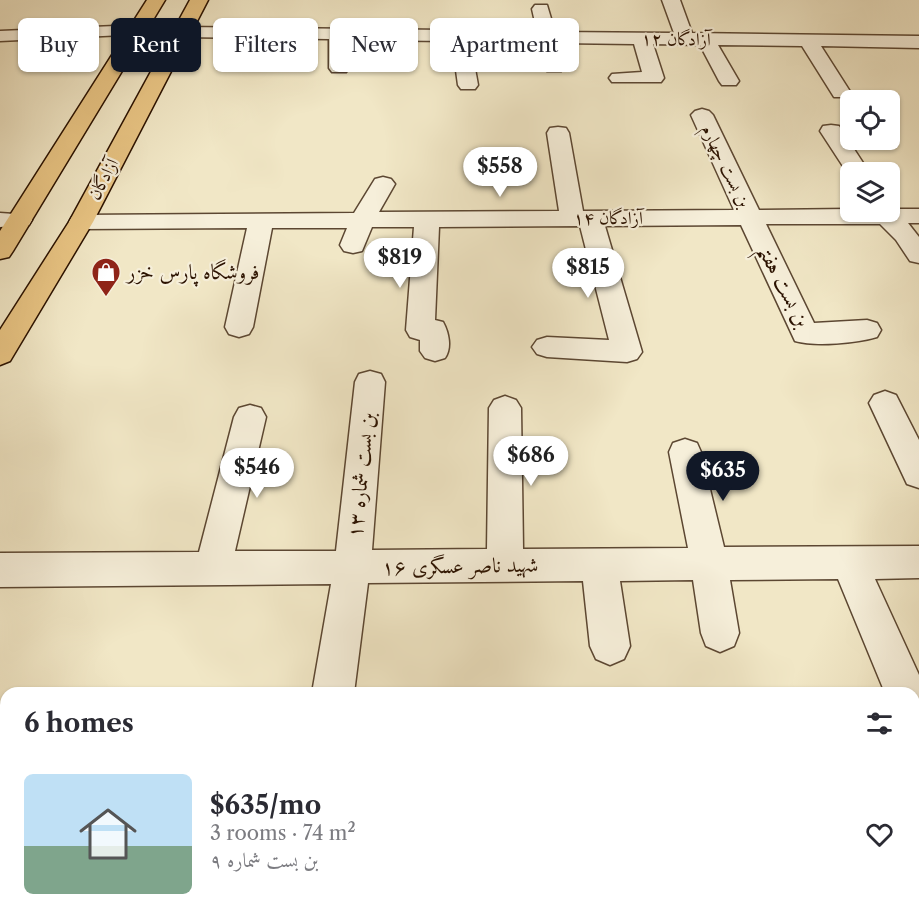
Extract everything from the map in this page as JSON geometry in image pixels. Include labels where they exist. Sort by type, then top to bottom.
[{"type":"main road","points":[[145,18],[156,0]]},
{"type":"main road","name":"آزادگان","points":[[189,18],[199,0]]},
{"type":"main road","points":[[0,251],[10,220],[58,159],[101,117],[120,72]]},
{"type":"main road","name":"آزادگان","points":[[0,354],[81,222],[98,157],[138,114],[160,72]]},
{"type":"main road","points":[[101,117],[138,114]]},
{"type":"main road","points":[[58,159],[98,157]]},
{"type":"street","points":[[671,0],[686,39]]},
{"type":"street","points":[[540,9],[543,18]]},
{"type":"street","points":[[0,36],[111,31]]},
{"type":"street","name":"۱۲ آزادگان","points":[[201,32],[330,34]]},
{"type":"street","name":"۱۲ آزادگان","points":[[579,38],[919,42]]},
{"type":"street","points":[[619,78],[659,78],[642,39]]},
{"type":"street","points":[[706,39],[729,81]]},
{"type":"street","points":[[808,41],[840,91]]},
{"type":"street","points":[[466,72],[468,85]]},
{"type":"street","name":"بن بست چهارم","points":[[702,115],[750,217]]},
{"type":"street","points":[[831,131],[851,162]]},
{"type":"street","points":[[547,347],[627,352],[581,218],[558,133]]},
{"type":"street","points":[[352,245],[362,220],[383,184]]},
{"type":"street","name":"۱۴ آزادگان","points":[[81,222],[581,218],[673,206],[750,217],[840,215]]},
{"type":"street","name":"۱۴ آزادگان","points":[[900,215],[919,216]]},
{"type":"street","name":"بن بست هفتم","points":[[750,217],[805,334],[867,330]]},
{"type":"street","points":[[427,219],[420,330],[433,329],[435,351]]},
{"type":"street","points":[[239,327],[261,220]]},
{"type":"street","points":[[892,222],[905,235],[919,255]]},
{"type":"street","name":"بن بست شماره ۱۳","points":[[334,687],[352,567],[370,382]]},
{"type":"street","points":[[885,403],[919,474]]},
{"type":"street","points":[[505,408],[505,566]]},
{"type":"street","points":[[213,568],[250,417]]},
{"type":"street","points":[[685,452],[709,563],[720,633]]},
{"type":"street","name":"۱۶ شهید ناصر عسگری","points":[[0,570],[919,561]]},
{"type":"street","points":[[849,562],[903,687]]},
{"type":"street","points":[[599,565],[610,646]]},
{"type":"place","name":"فروشگاه پارس خزر","points":[[106,298]]}]
